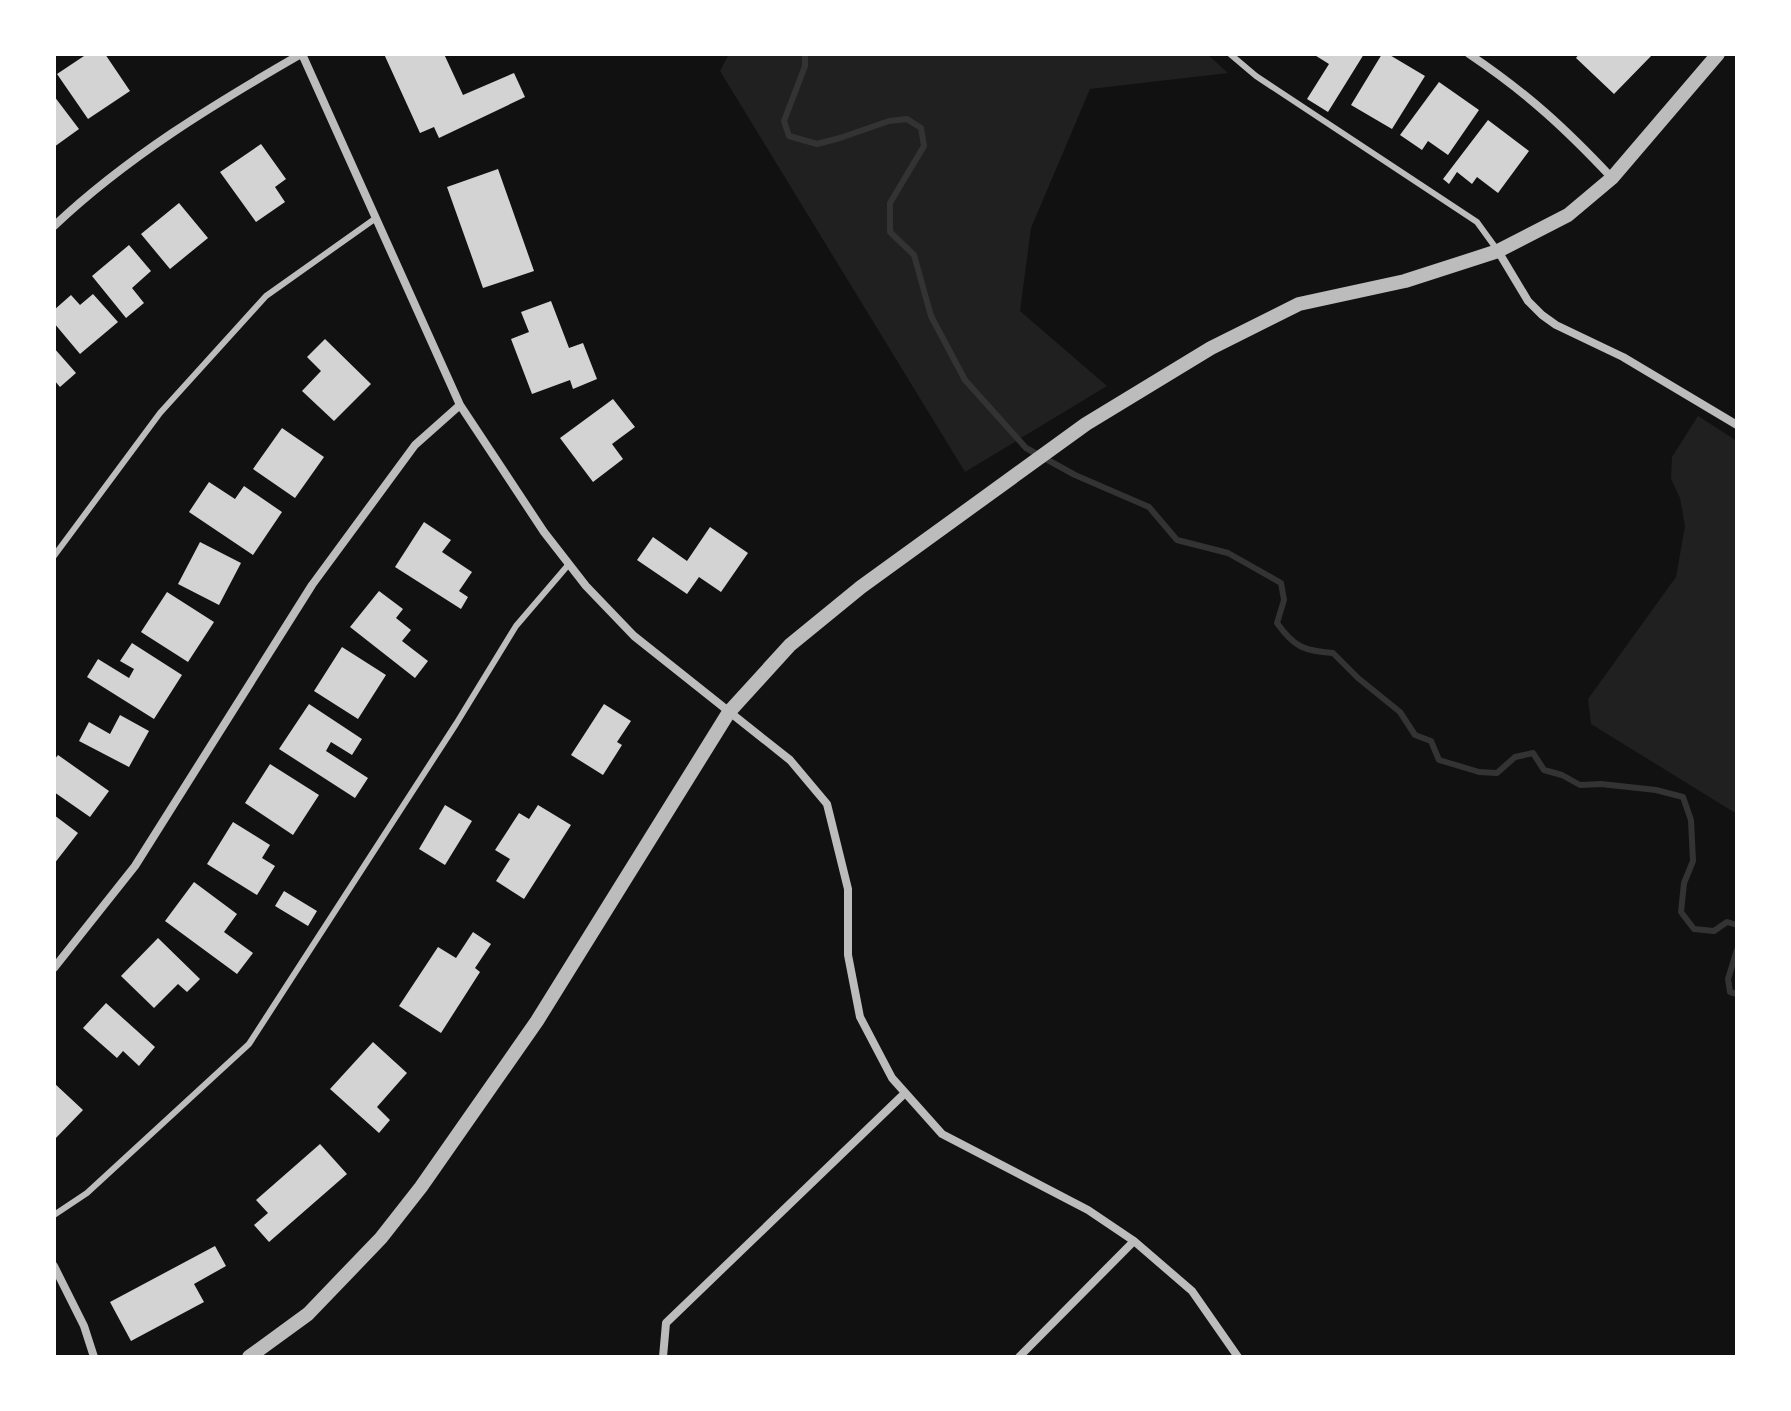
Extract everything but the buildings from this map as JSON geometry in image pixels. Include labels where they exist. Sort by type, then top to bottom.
[{"type":"street","points":[[54,226],[139,157],[213,105],[302,54],[460,405],[501,469],[586,586],[634,636],[790,760],[827,804],[848,889],[848,955],[860,1017],[892,1078],[942,1134],[1088,1210],[1134,1241],[1192,1291],[1238,1357]]},
{"type":"street","points":[[1469,54],[1515,85],[1560,123],[1612,178]]},
{"type":"street","points":[[249,1357],[308,1314],[381,1238],[421,1187],[537,1021],[729,712],[790,645],[861,587],[1086,424],[1211,348],[1299,304],[1405,281],[1498,251],[1568,215],[1612,178],[1718,54]]},
{"type":"street","points":[[1498,251],[1528,301],[1542,315],[1556,325],[1623,357],[1737,425]]},
{"type":"street","points":[[54,968],[135,866],[312,585],[415,445],[460,405]]},
{"type":"street","points":[[663,1357],[666,1323],[905,1093]]},
{"type":"street","points":[[1019,1357],[1134,1241]]},
{"type":"street","points":[[54,1266],[84,1326],[94,1357]]},
{"type":"lane","points":[[1230,54],[1256,76],[1477,222],[1498,251]]},
{"type":"lane","points":[[54,556],[160,413],[266,296],[376,218]]},
{"type":"lane","points":[[54,1215],[87,1193],[249,1044],[516,626],[569,564]]},
{"type":"shaded area","points":[[729,54],[1207,54],[1228,73],[1090,89],[1031,228],[1020,311],[1107,386],[965,472],[720,71]]},
{"type":"shaded area","points":[[1698,416],[1737,441],[1737,814],[1591,724],[1588,699],[1676,577],[1685,526],[1680,498],[1671,479],[1672,457]]},
{"type":"waterway","points":[[805,54],[805,66],[784,121],[789,136],[817,144],[889,121],[907,119],[921,128],[924,146],[890,203],[890,232],[914,255],[931,316],[965,380],[1026,448],[1075,475],[1149,507],[1177,540],[1228,553],[1281,583],[1284,600],[1277,623],[1283,631],[1300,646],[1333,653],[1400,712],[1415,735],[1431,741],[1439,760],[1479,772],[1497,773],[1515,757],[1533,753],[1544,770],[1580,785],[1656,790],[1683,797],[1691,820],[1693,861],[1684,883],[1681,912],[1694,929],[1714,931],[1727,922],[1737,925]]},
{"type":"waterway","points":[[1737,950],[1728,979],[1730,992],[1737,994]]}]
